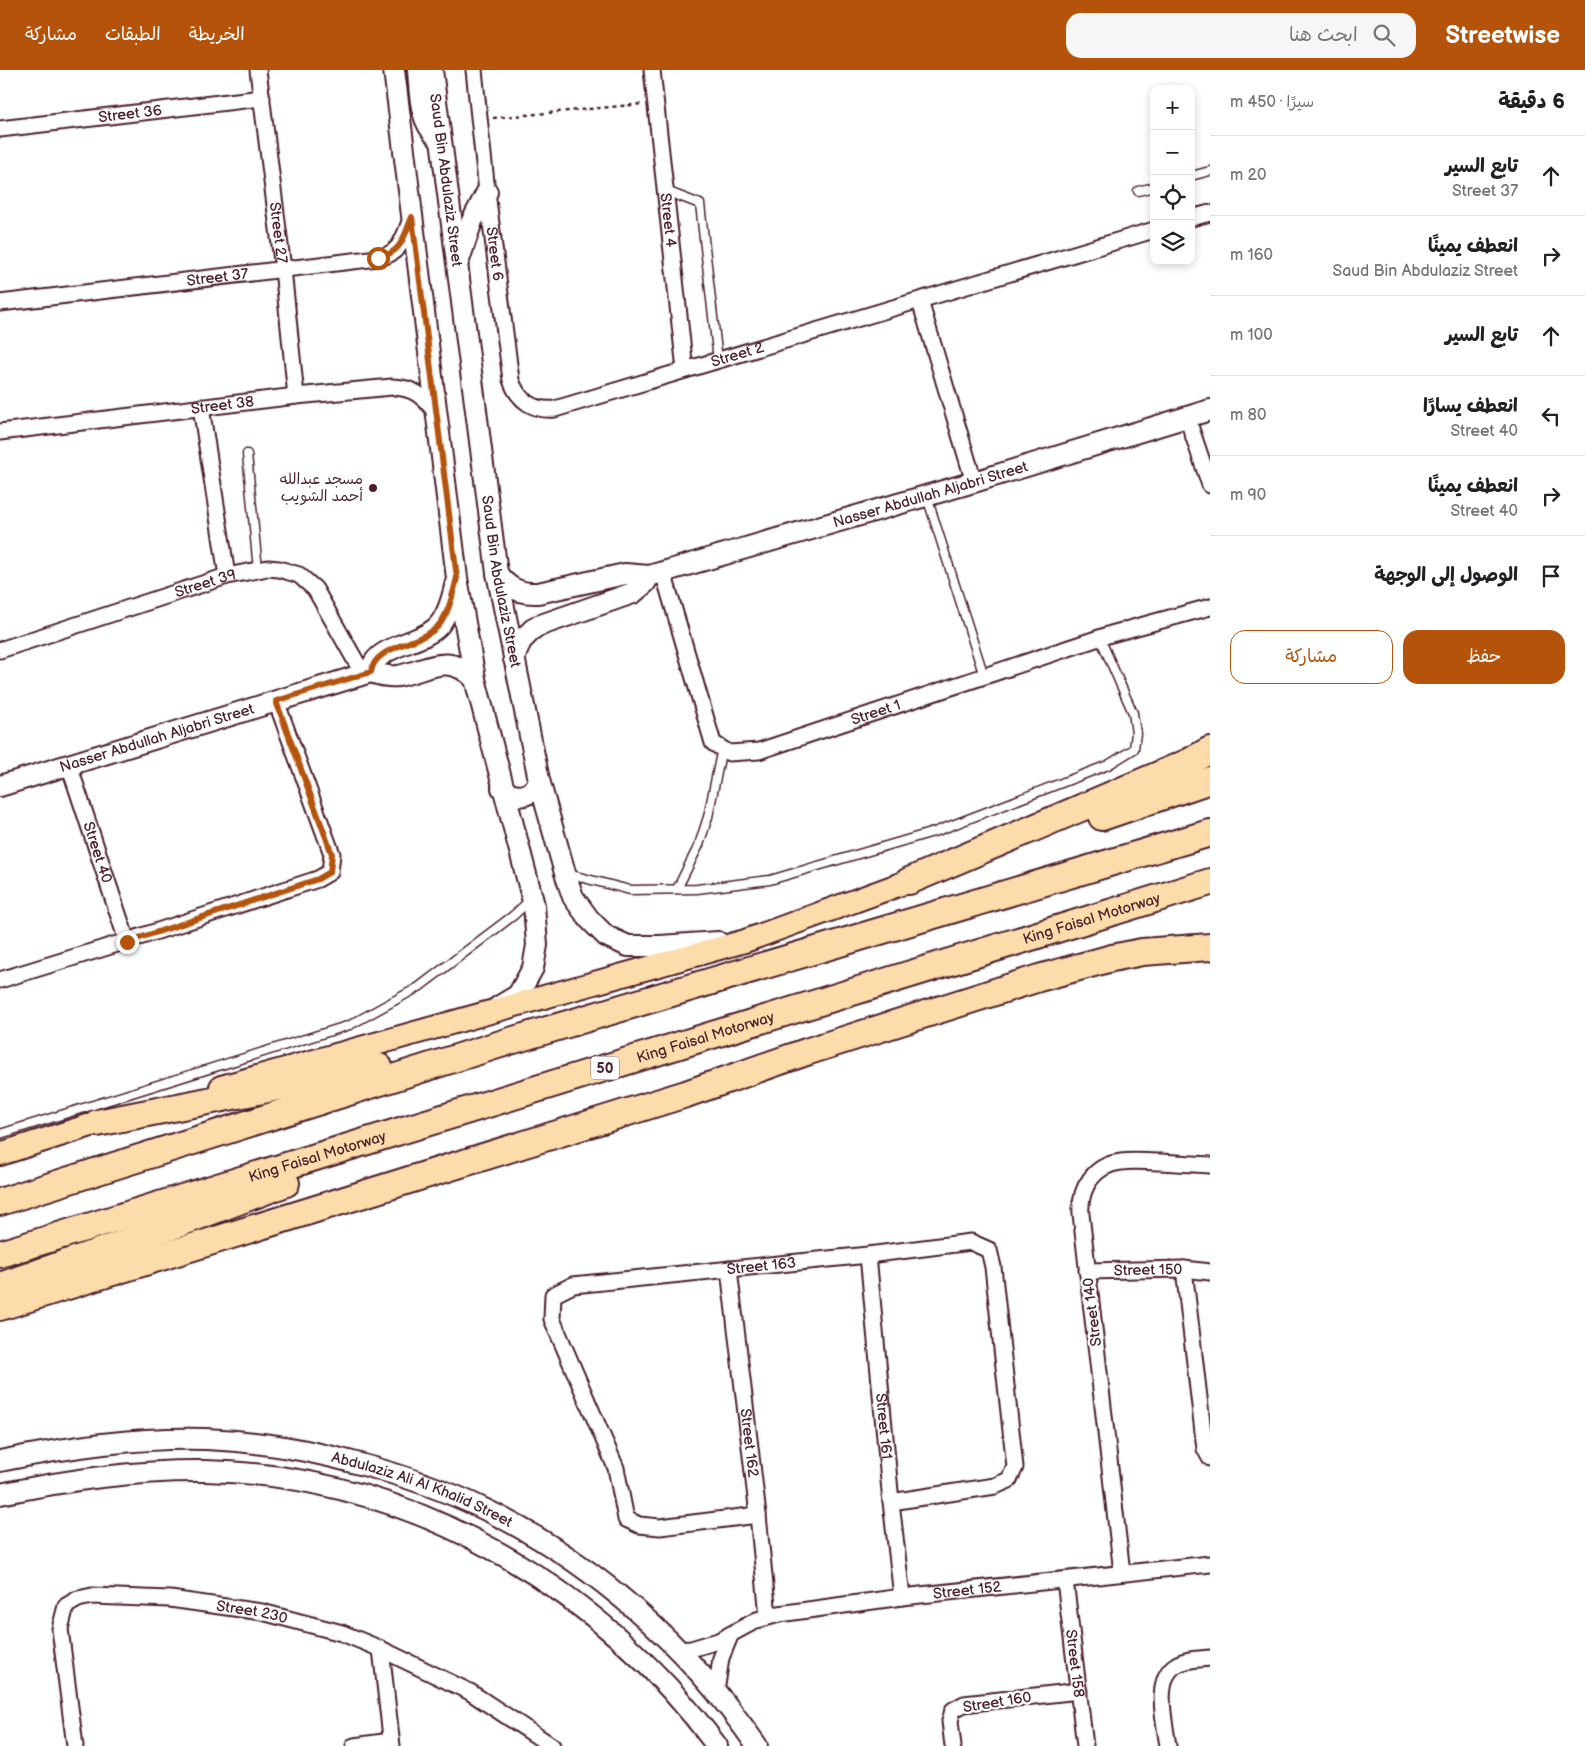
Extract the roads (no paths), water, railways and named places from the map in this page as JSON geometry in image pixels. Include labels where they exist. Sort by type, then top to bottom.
[{"type":"highway","points":[[909,881],[1180,766],[1210,750]]},
{"type":"highway","points":[[909,881],[1210,780]]},
{"type":"highway","points":[[0,1202],[507,1042],[1210,833]]},
{"type":"highway","name":"King Faisal Motorway","points":[[0,1254],[1210,882]]},
{"type":"highway","points":[[0,1307],[686,1094],[808,1051],[1039,978],[1112,958],[1142,952],[1210,947]]},
{"type":"highway","points":[[97,1122],[507,1042]]},
{"type":"highway","points":[[0,1286],[167,1228],[350,1159],[421,1125]]},
{"type":"main road","points":[[0,1154],[97,1122],[637,972],[745,940],[909,881]]},
{"type":"street","name":"Street 27","points":[[258,70],[283,269],[296,396]]},
{"type":"street","points":[[394,70],[457,578],[475,679],[532,898],[537,945],[533,968],[518,995],[492,1011]]},
{"type":"street","points":[[418,70],[424,116],[434,134],[441,141]]},
{"type":"street","name":"Saud Bin Abdulaziz Street","points":[[432,70],[497,573],[539,780],[573,897],[589,919],[606,936],[628,946],[660,946],[745,940]]},
{"type":"street","name":"Street 6","points":[[474,70],[487,192],[514,387],[527,403],[540,409],[555,409]]},
{"type":"street","name":"Street 4","points":[[652,70],[685,370]]},
{"type":"street","name":"Street 36","points":[[0,129],[262,98]]},
{"type":"street","points":[[457,267],[472,220],[487,192]]},
{"type":"street","points":[[1195,217],[1210,213]]},
{"type":"street","name":"Street 37","points":[[0,303],[389,255],[397,250],[412,217]]},
{"type":"street","name":"Street 2","points":[[555,409],[1150,231]]},
{"type":"street","points":[[920,301],[974,482]]},
{"type":"street","name":"Street 38","points":[[0,432],[296,396],[404,387],[414,390],[423,397],[436,412]]},
{"type":"street","points":[[201,407],[227,576]]},
{"type":"street","name":"Nasser Abdullah Aljabri Street","points":[[497,573],[502,581],[510,587],[528,594],[626,574],[656,574],[974,482],[1210,410]]},
{"type":"street","points":[[1188,417],[1210,485]]},
{"type":"street","name":"Street 39","points":[[0,650],[227,576],[268,568],[284,570],[299,575],[308,581],[321,598],[367,673]]},
{"type":"street","points":[[656,574],[713,742],[722,748]]},
{"type":"street","name":"Nasser Abdullah Aljabri Street","points":[[514,659],[521,641],[535,627],[633,593],[656,574]]},
{"type":"street","points":[[367,673],[373,662],[381,654],[428,634],[439,625],[451,601],[457,578]]},
{"type":"street","name":"Street 1","points":[[722,748],[729,753],[759,751],[1100,638],[1210,608]]},
{"type":"street","name":"Nasser Abdullah Aljabri Street","points":[[0,786],[367,673],[397,676],[438,664],[445,664],[461,668],[475,679]]},
{"type":"street","points":[[0,980],[127,942],[318,879],[330,872],[332,854],[276,701]]},
{"type":"street","name":"Street 40","points":[[69,765],[127,942]]},
{"type":"street","points":[[502,788],[514,796],[520,796],[533,791],[539,780]]},
{"type":"street","name":"Street 140","points":[[1122,1573],[1080,1204],[1085,1187],[1096,1172],[1112,1163],[1210,1166]]},
{"type":"street","name":"Street 163","points":[[758,1515],[660,1526],[639,1525],[626,1519],[616,1468],[552,1319],[553,1295],[573,1285],[868,1255],[972,1242],[989,1250],[993,1267],[1015,1467],[1009,1480],[995,1486],[891,1502]]},
{"type":"street","name":"Street 161","points":[[868,1255],[891,1502],[902,1597]]},
{"type":"street","name":"Street 162","points":[[730,1269],[768,1616]]},
{"type":"street","points":[[1184,1269],[1205,1449],[1210,1458]]},
{"type":"street","name":"Street 150","points":[[1087,1271],[1184,1269],[1210,1272]]},
{"type":"street","name":"Abdulaziz Ali Al Khalid Street","points":[[0,1461],[37,1453],[109,1443],[177,1439],[232,1441],[312,1452],[408,1478],[482,1508],[526,1531],[575,1563],[614,1592],[677,1650],[716,1692],[757,1746]]},
{"type":"street","name":"Abdulaziz Ali Al Khalid Street","points":[[0,1494],[118,1475],[205,1471],[237,1473],[300,1482],[356,1494],[397,1507],[460,1532],[491,1548],[577,1603],[606,1626],[658,1675],[717,1746]]},
{"type":"street","name":"Street 152","points":[[677,1650],[706,1646],[768,1616],[902,1597],[1210,1564]]},
{"type":"street","name":"Street 158","points":[[1065,1580],[1085,1746]]},
{"type":"street","name":"Street 230","points":[[75,1746],[60,1629],[66,1606],[78,1599],[92,1596],[170,1599],[262,1612],[342,1633],[381,1649],[470,1692],[552,1746]]},
{"type":"street","points":[[716,1692],[721,1658],[730,1636]]},
{"type":"street","points":[[354,1746],[391,1744],[381,1649]]},
{"type":"street","points":[[1168,1746],[1162,1700],[1163,1684],[1168,1673],[1175,1665],[1186,1661],[1210,1658]]},
{"type":"street","name":"Street 160","points":[[953,1746],[950,1721],[953,1710],[964,1704],[1079,1692]]},
{"type":"lane","points":[[1195,175],[1210,171]]},
{"type":"lane","points":[[1138,191],[1150,187]]},
{"type":"lane","points":[[666,191],[700,204],[718,360]]},
{"type":"lane","points":[[247,454],[258,570]]},
{"type":"lane","points":[[926,495],[984,676]]},
{"type":"lane","points":[[565,873],[630,890],[697,889],[770,880],[937,830],[1108,765],[1134,749],[1136,733],[1133,713],[1100,638]]},
{"type":"lane","points":[[677,889],[699,845],[708,817],[722,748]]},
{"type":"lane","points":[[0,1134],[350,1025],[420,987],[514,915],[532,898]]},
{"type":"place","name":"مسجد عبدالله أحمد الشويب","points":[[373,488]]}]
